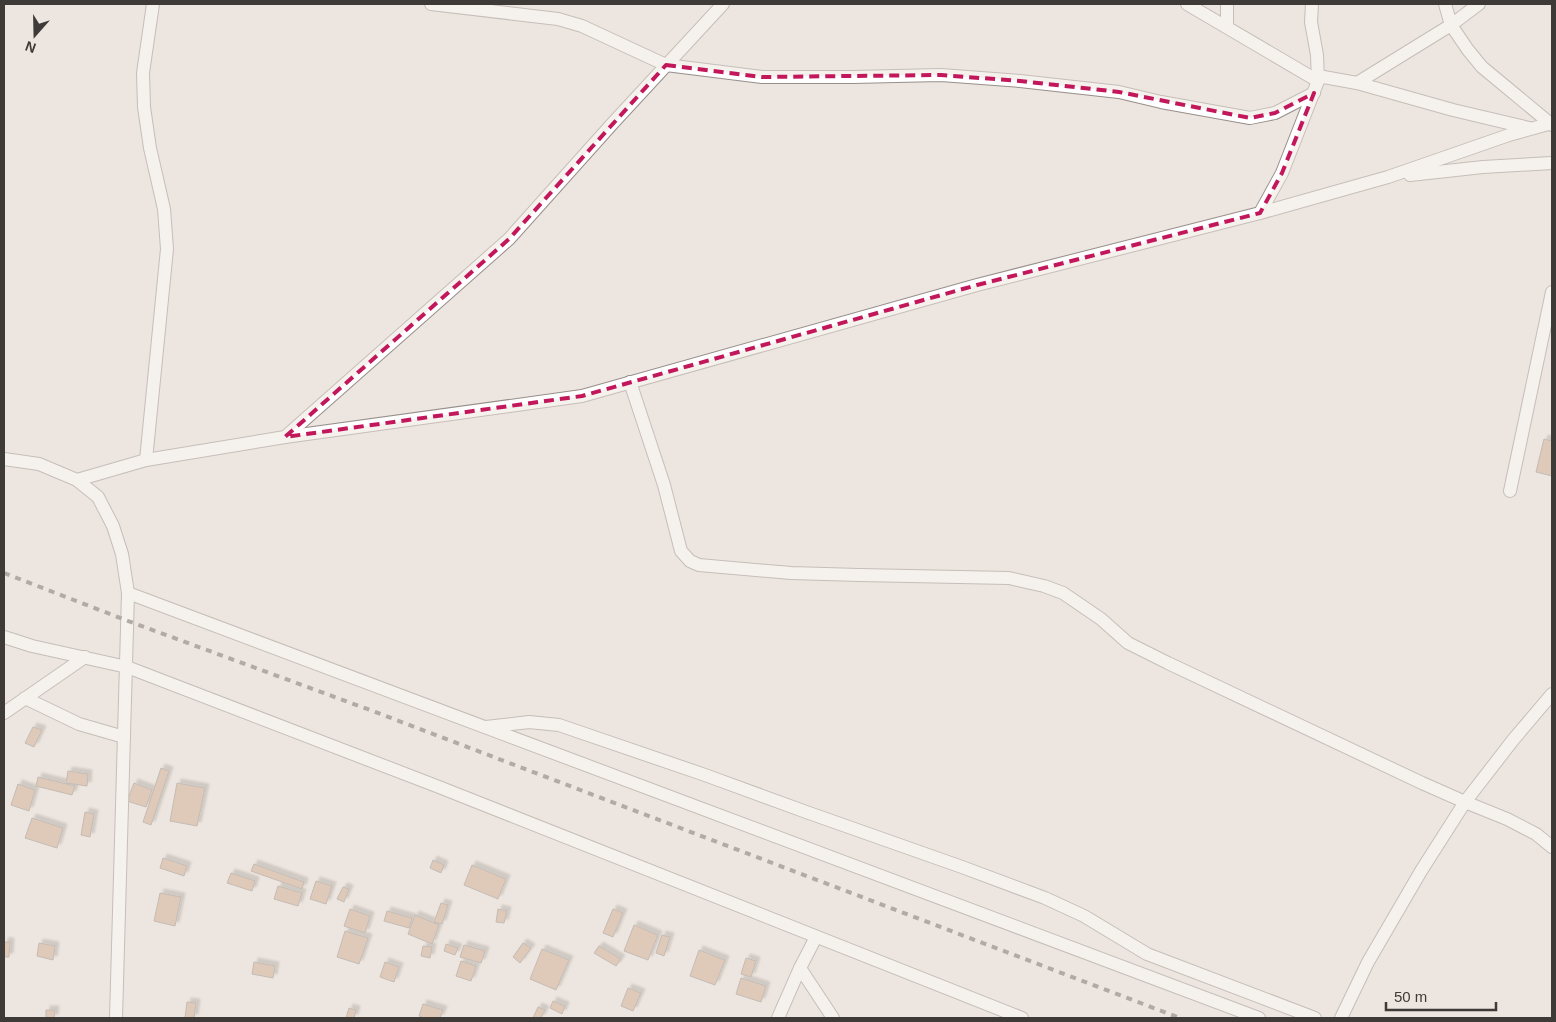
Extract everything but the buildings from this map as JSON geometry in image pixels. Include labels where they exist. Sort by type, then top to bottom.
[{"type":"street","points":[[146,460],[167,249],[164,208],[150,148],[144,107],[143,73],[153,4]]},
{"type":"street","points":[[431,4],[558,19],[582,26],[666,65],[762,77],[941,75],[1020,81],[1120,92],[1161,102],[1250,118],[1276,113],[1317,83]]},
{"type":"street","points":[[285,437],[509,239],[723,4]]},
{"type":"street","points":[[1188,4],[1317,83],[1356,82],[1453,110],[1532,128]]},
{"type":"street","points":[[1227,27],[1228,4]]},
{"type":"street","points":[[1260,213],[1282,173],[1317,83],[1317,55],[1312,22],[1312,4]]},
{"type":"street","points":[[1445,4],[1451,25],[1482,67],[1551,124]]},
{"type":"street","points":[[1356,82],[1451,25],[1478,4]]},
{"type":"street","points":[[77,480],[146,460],[285,437],[582,396],[977,285],[1260,213],[1388,177],[1509,135],[1551,124]]},
{"type":"street","points":[[1388,177],[1483,167],[1552,163]]},
{"type":"street","points":[[1510,491],[1552,292]]},
{"type":"street","points":[[630,382],[664,485],[681,551],[690,561],[699,565],[791,572],[924,578],[958,576],[1010,578],[1044,586],[1063,593],[1101,619],[1128,642],[1168,663],[1284,719],[1465,802],[1508,819],[1536,834],[1552,847]]},
{"type":"street","points":[[4,459],[39,464],[77,480],[98,497],[113,526],[122,554],[128,593],[116,1018]]},
{"type":"street","points":[[128,593],[362,683],[1130,968],[1259,1018]]},
{"type":"street","points":[[4,638],[126,667],[448,791],[1022,1018]]},
{"type":"street","points":[[4,713],[84,657]]},
{"type":"street","points":[[1342,1018],[1368,962],[1421,871],[1465,802],[1513,740],[1552,694]]},
{"type":"street","points":[[25,698],[79,724],[124,737]]},
{"type":"street","points":[[483,728],[530,722],[559,725],[705,775],[962,866],[1045,898],[1084,916],[1147,954],[1315,1018]]},
{"type":"street","points":[[778,1018],[816,937]]},
{"type":"street","points":[[800,968],[833,1018]]},
{"type":"highlighted area","points":[[666,65],[762,77],[941,75],[1020,81],[1119,92],[1250,118],[1275,113],[1314,93],[1282,173],[1260,213],[977,285],[582,396],[285,437],[509,239]]},
{"type":"railway","points":[[4,573],[1180,1018]]}]
